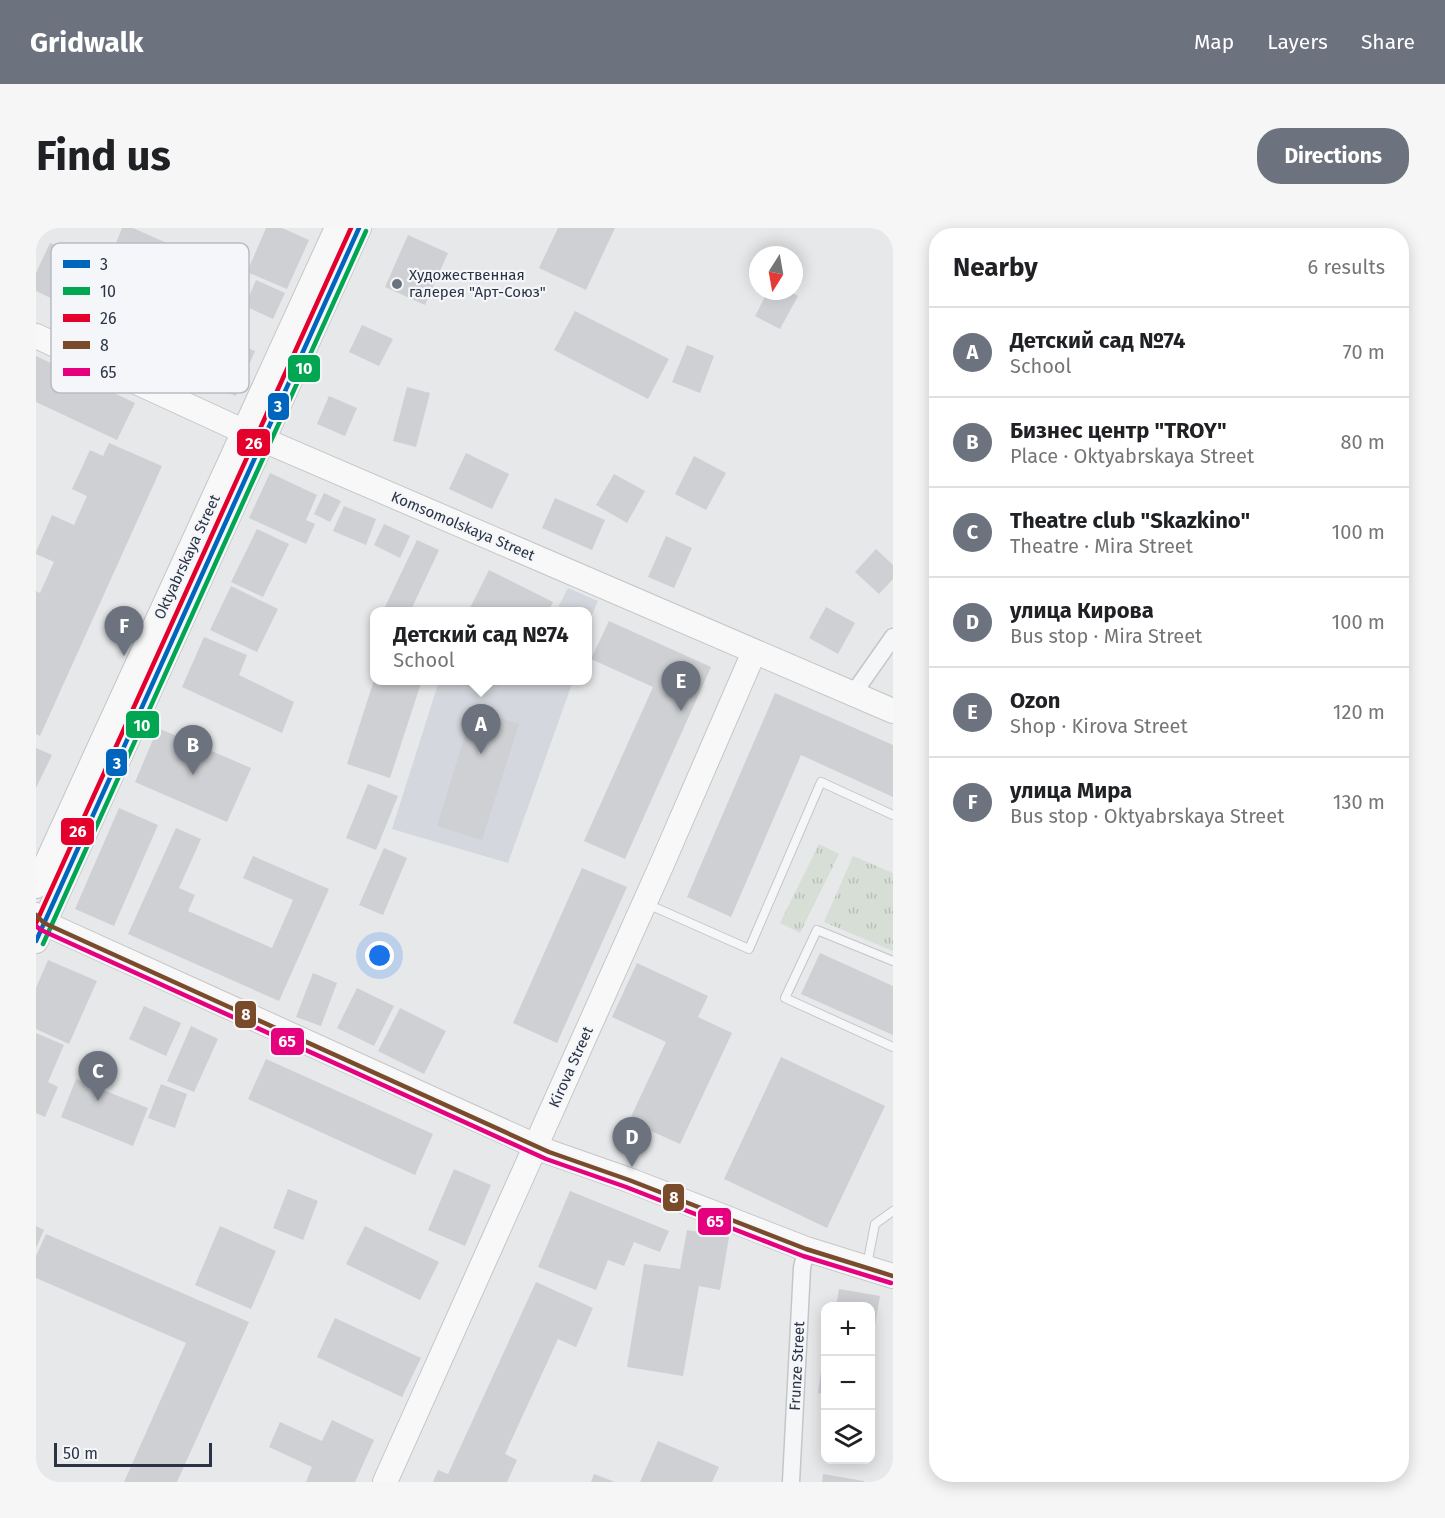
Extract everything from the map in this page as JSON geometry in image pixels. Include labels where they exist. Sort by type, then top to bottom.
[{"type":"street","name":"Oktyabrskaya Street","points":[[39,927],[254,436],[337,228]]},
{"type":"street","name":"Oktyabrskaya Street","points":[[36,886],[254,436],[359,228]]},
{"type":"street","name":"Komsomolskaya Street","points":[[36,336],[51,343]]},
{"type":"street","name":"Komsomolskaya Street","points":[[160,393],[254,436],[893,711]]},
{"type":"street","points":[[853,694],[893,637]]},
{"type":"street","name":"Kirova Street","points":[[385,1482],[536,1147],[754,652]]},
{"type":"street","points":[[39,927],[536,1147],[629,1180],[806,1250],[893,1276]]},
{"type":"street","name":"Frunze Street","points":[[791,1482],[802,1268],[806,1250]]},
{"type":"lane","points":[[644,903],[749,949],[821,782],[893,814]]},
{"type":"lane","points":[[893,961],[818,930],[785,998],[893,1047]]},
{"type":"lane","points":[[866,1269],[875,1224],[893,1211]]},
{"type":"shaded area","points":[[568,588],[598,601],[592,615],[592,607],[558,607]]},
{"type":"shaded area","points":[[438,685],[572,685],[508,863],[392,829]]},
{"type":"green space","points":[[819,844],[839,854],[800,933],[780,923]]},
{"type":"green space","points":[[853,856],[893,873],[893,951],[824,922]]},
{"type":"building","points":[[122,228],[133,228],[167,243],[116,243]]},
{"type":"building","points":[[266,228],[282,228],[309,240],[287,289],[249,273],[249,267]]},
{"type":"building","points":[[558,228],[615,228],[586,290],[539,268]]},
{"type":"building","points":[[408,235],[448,253],[425,305],[385,287]]},
{"type":"building","points":[[51,243],[51,298],[36,291],[36,273]]},
{"type":"building","points":[[256,280],[285,293],[273,319],[249,308],[249,297]]},
{"type":"building","points":[[763,300],[796,300],[780,329],[755,316]]},
{"type":"building","points":[[575,311],[669,359],[648,399],[554,350]]},
{"type":"building","points":[[362,325],[393,339],[379,366],[349,352]]},
{"type":"building","points":[[687,345],[714,356],[700,393],[672,382]]},
{"type":"building","points":[[249,349],[255,351],[249,365]]},
{"type":"building","points":[[36,356],[51,363],[51,393],[114,393],[135,403],[117,440],[36,402]]},
{"type":"building","points":[[407,387],[430,393],[416,447],[393,441]]},
{"type":"building","points":[[329,396],[357,408],[345,436],[317,424]]},
{"type":"building","points":[[109,443],[162,466],[40,736],[36,734],[36,591],[40,593],[54,562],[36,552],[52,515],[74,525],[87,496],[72,489],[90,450],[103,456]]},
{"type":"building","points":[[466,453],[509,474],[492,509],[449,489]]},
{"type":"building","points":[[694,456],[726,473],[706,510],[675,494]]},
{"type":"building","points":[[270,473],[317,495],[306,520],[315,524],[306,544],[249,518]]},
{"type":"building","points":[[614,474],[645,491],[627,523],[596,505]]},
{"type":"building","points":[[324,493],[341,501],[330,522],[314,514]]},
{"type":"building","points":[[555,498],[605,520],[592,550],[542,528]]},
{"type":"building","points":[[344,506],[376,519],[366,545],[333,531]]},
{"type":"building","points":[[384,524],[410,536],[400,558],[374,545]]},
{"type":"building","points":[[257,529],[289,544],[263,597],[231,582]]},
{"type":"building","points":[[666,536],[692,548],[674,588],[648,577]]},
{"type":"building","points":[[417,540],[439,550],[412,607],[385,607]]},
{"type":"building","points":[[876,549],[893,565],[893,579],[879,594],[855,572]]},
{"type":"building","points":[[489,570],[553,602],[550,607],[470,607]]},
{"type":"building","points":[[231,586],[278,609],[257,652],[210,630]]},
{"type":"building","points":[[826,607],[855,623],[838,654],[809,638]]},
{"type":"building","points":[[609,621],[711,667],[625,859],[584,841],[653,687],[592,659]]},
{"type":"building","points":[[204,637],[247,655],[239,675],[294,702],[282,733],[182,687]]},
{"type":"building","points":[[372,685],[420,685],[390,778],[347,764]]},
{"type":"building","points":[[775,693],[893,745],[893,797],[801,755],[731,917],[687,897]]},
{"type":"building","points":[[473,709],[519,724],[482,840],[437,826]]},
{"type":"building","points":[[158,728],[251,768],[227,822],[135,782]]},
{"type":"building","points":[[36,748],[52,755],[36,788]]},
{"type":"building","points":[[368,784],[398,796],[376,850],[346,838]]},
{"type":"building","points":[[119,808],[158,825],[114,926],[75,909]]},
{"type":"building","points":[[176,828],[201,839],[179,888],[195,895],[188,911],[272,948],[293,900],[243,878],[253,856],[329,889],[279,1001],[128,934]]},
{"type":"building","points":[[384,848],[407,858],[383,915],[359,905]]},
{"type":"building","points":[[582,868],[627,887],[557,1043],[513,1023]]},
{"type":"building","points":[[820,953],[893,986],[893,1035],[801,994]]},
{"type":"building","points":[[48,960],[97,981],[69,1044],[36,1029],[36,988]]},
{"type":"building","points":[[637,963],[708,996],[698,1017],[732,1033],[680,1144],[629,1121],[666,1042],[612,1017]]},
{"type":"building","points":[[313,973],[337,983],[321,1026],[296,1017]]},
{"type":"building","points":[[357,988],[394,1006],[374,1046],[337,1028]]},
{"type":"building","points":[[144,1006],[181,1023],[166,1056],[129,1039]]},
{"type":"building","points":[[400,1008],[446,1031],[424,1074],[378,1051]]},
{"type":"building","points":[[191,1026],[218,1039],[194,1092],[167,1081]]},
{"type":"building","points":[[36,1033],[64,1045],[48,1082],[58,1087],[45,1117],[36,1113]]},
{"type":"building","points":[[781,1057],[885,1106],[827,1228],[724,1179]]},
{"type":"building","points":[[266,1059],[433,1134],[415,1175],[248,1099]]},
{"type":"building","points":[[76,1079],[148,1108],[133,1146],[61,1117]]},
{"type":"building","points":[[161,1084],[187,1094],[175,1128],[148,1118]]},
{"type":"building","points":[[454,1169],[491,1185],[465,1246],[428,1230]]},
{"type":"building","points":[[288,1189],[318,1201],[303,1240],[273,1228]]},
{"type":"building","points":[[570,1191],[669,1231],[660,1252],[634,1242],[624,1266],[608,1260],[596,1290],[538,1267]]},
{"type":"building","points":[[36,1226],[44,1230],[36,1248]]},
{"type":"building","points":[[220,1226],[276,1251],[251,1309],[195,1285]]},
{"type":"building","points":[[365,1226],[439,1262],[420,1300],[346,1264]]},
{"type":"building","points":[[687,1230],[729,1237],[720,1290],[699,1286],[683,1376],[627,1367],[644,1264],[680,1269]]},
{"type":"building","points":[[46,1234],[249,1322],[177,1482],[124,1482],[186,1343],[36,1278],[36,1256]]},
{"type":"building","points":[[536,1282],[593,1308],[576,1347],[558,1339],[505,1454],[517,1460],[507,1482],[433,1482],[438,1470],[448,1474]]},
{"type":"building","points":[[839,1289],[880,1296],[875,1325],[875,1302],[837,1302]]},
{"type":"building","points":[[335,1318],[421,1358],[402,1397],[317,1357]]},
{"type":"building","points":[[821,1370],[821,1393],[818,1393]]},
{"type":"building","points":[[332,1420],[374,1440],[355,1482],[306,1482],[312,1467],[269,1447],[280,1422],[322,1441]]},
{"type":"building","points":[[658,1441],[719,1467],[712,1482],[640,1482]]},
{"type":"building","points":[[594,1474],[615,1482],[591,1482]]},
{"type":"building","points":[[823,1474],[864,1481],[864,1482],[822,1482]]},
{"type":"transit line","name":"26","points":[[36,923],[351,228]]},
{"type":"transit line","name":"3","points":[[36,941],[359,228]]},
{"type":"transit line","name":"10","points":[[43,944],[366,231]]},
{"type":"transit line","name":"8","points":[[36,915],[44,923],[549,1152],[629,1180],[806,1249],[893,1276]]},
{"type":"transit line","name":"65","points":[[36,926],[546,1159],[626,1187],[803,1256],[891,1283]]},
{"type":"place","name":"Художественная галерея \"Арт-Союз\"","points":[[397,284]]},
{"type":"place","name":"улица Мира","points":[[124,656]]},
{"type":"place","name":"Ozon","points":[[681,711]]},
{"type":"place","name":"Детский сад №74","points":[[481,754]]},
{"type":"place","name":"Бизнес центр \"TROY\"","points":[[193,775]]},
{"type":"place","name":"Theatre club \"Skazkino\"","points":[[98,1101]]},
{"type":"place","name":"улица Кирова","points":[[632,1167]]}]
